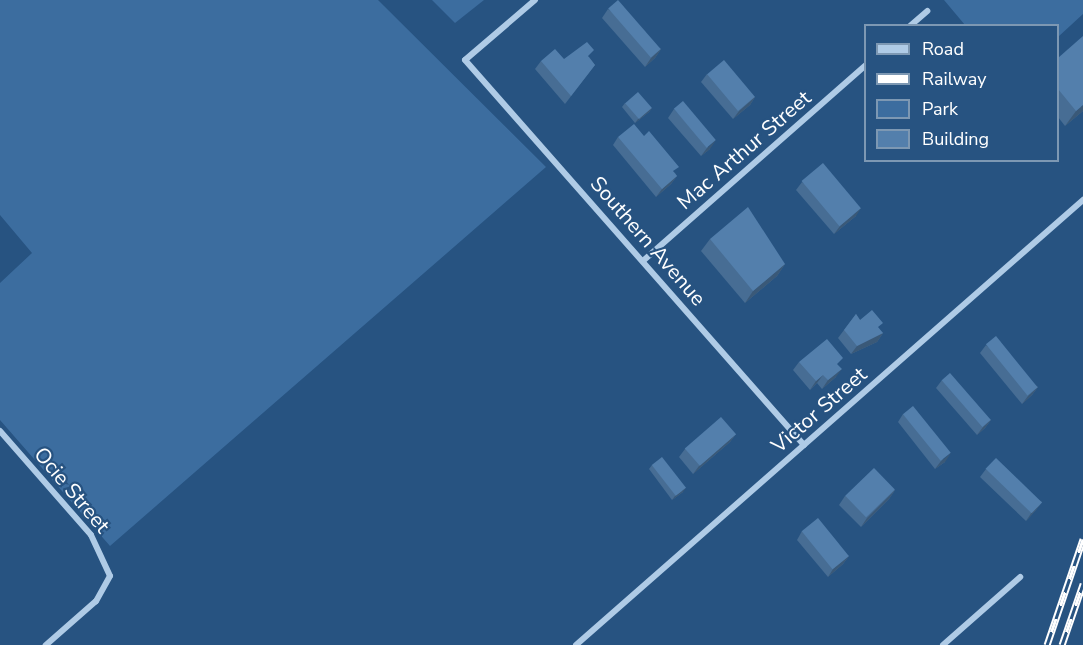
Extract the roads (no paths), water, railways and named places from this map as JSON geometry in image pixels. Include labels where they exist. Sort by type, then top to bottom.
[{"type":"street","name":"Southern Avenue","points":[[535,0],[465,60],[644,260],[804,445]]},
{"type":"street","points":[[912,24],[927,11]]},
{"type":"street","name":"Mac Arthur Street","points":[[644,260],[864,67]]},
{"type":"street","name":"Victor Street","points":[[576,645],[1083,200]]},
{"type":"street","name":"Ocie Street","points":[[0,431],[92,535],[110,576],[96,601],[46,645]]},
{"type":"street","points":[[943,645],[1020,577]]},
{"type":"railway","points":[[1047,645],[1083,539]]},
{"type":"railway","points":[[1062,645],[1083,584]]}]
